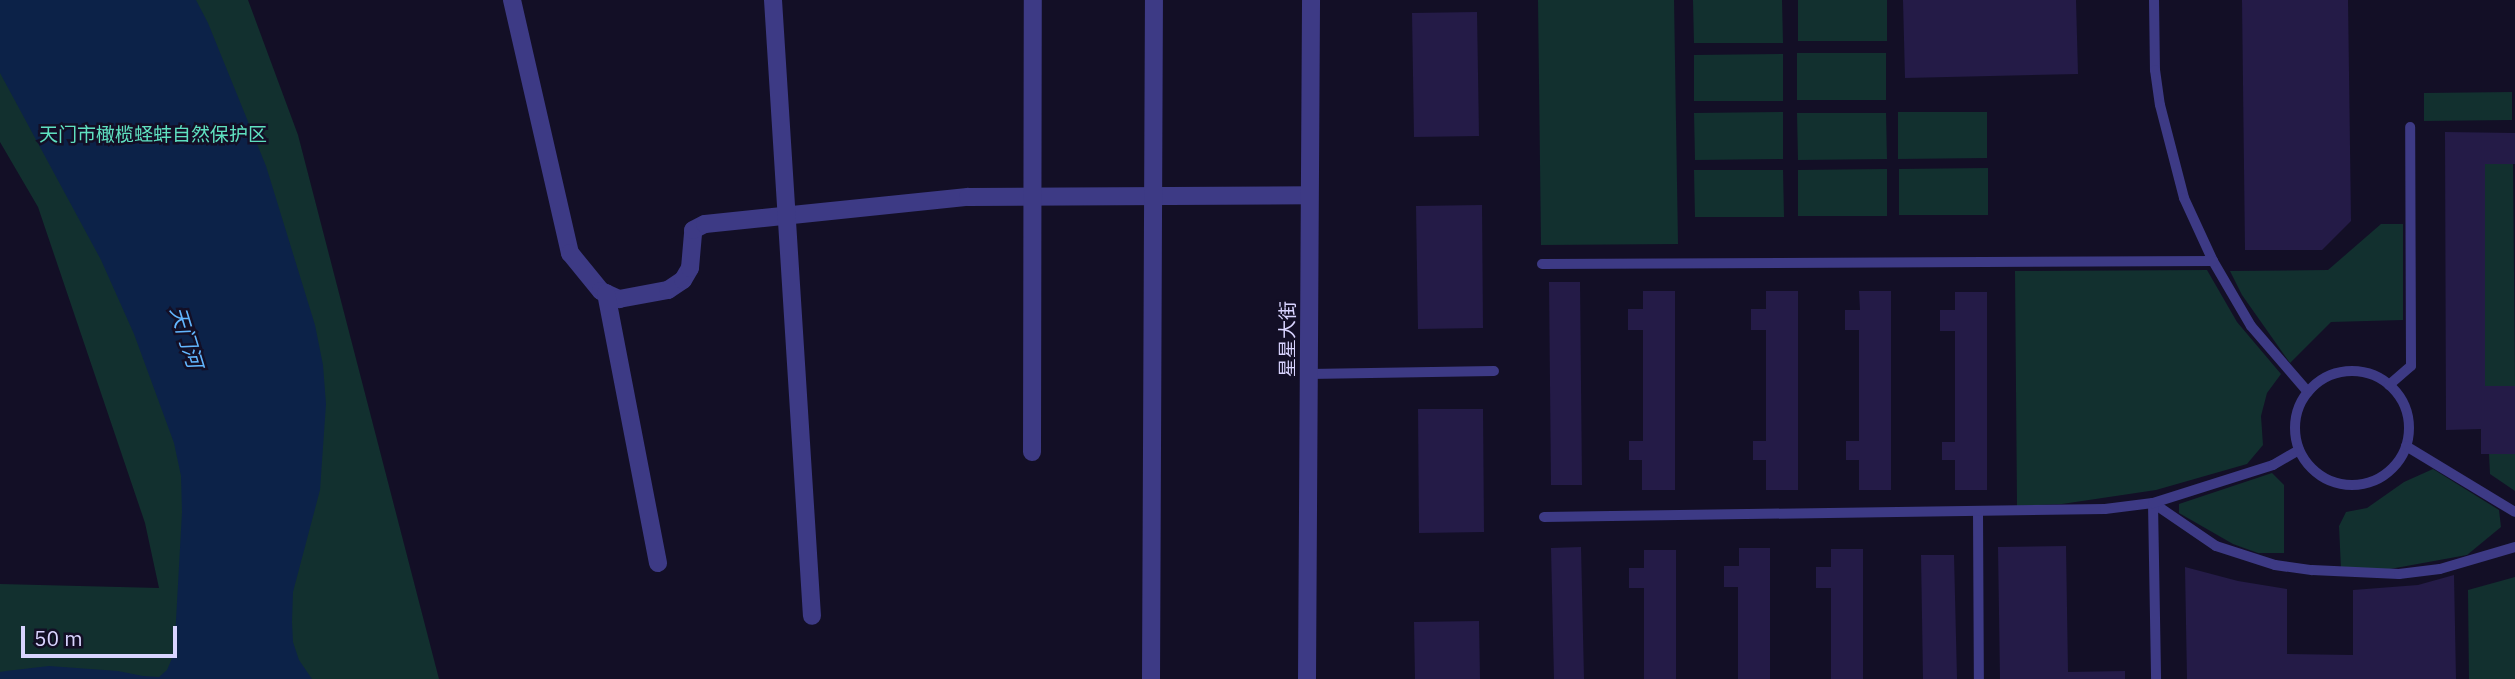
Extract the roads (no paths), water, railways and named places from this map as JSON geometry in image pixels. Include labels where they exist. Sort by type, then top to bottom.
[{"type":"street","points":[[512,0],[570,253],[607,293],[619,299],[643,297],[668,290],[683,280],[690,268],[693,230],[705,224],[968,197],[1309,195]]},
{"type":"street","points":[[773,0],[812,616]]},
{"type":"street","points":[[1032,452],[1033,0]]},
{"type":"street","points":[[1152,679],[1154,0]]},
{"type":"street","name":"星星大街","points":[[1307,679],[1311,0]]},
{"type":"street","points":[[607,293],[658,563]]},
{"type":"lane","points":[[2154,0],[2155,70],[2166,139],[2184,198],[2213,261],[2251,326],[2308,391]]},
{"type":"lane","points":[[2389,385],[2412,366],[2410,127]]},
{"type":"lane","points":[[1542,264],[2213,261]]},
{"type":"lane","points":[[1309,374],[1494,371]]},
{"type":"lane","points":[[2347,372],[2374,375],[2389,385],[2406,410],[2409,426],[2406,446],[2400,459],[2386,474],[2369,483],[2350,485],[2331,481],[2318,474],[2299,450],[2296,419],[2308,391],[2322,380],[2347,372]]},
{"type":"lane","points":[[2406,446],[2515,512]]},
{"type":"lane","points":[[1544,517],[2075,511],[2153,503],[2273,465],[2299,450]]},
{"type":"lane","points":[[2153,503],[2216,545],[2263,562],[2312,570],[2399,574],[2440,569],[2515,547]]},
{"type":"lane","points":[[2153,503],[2156,679]]},
{"type":"lane","points":[[1978,513],[1979,679]]},
{"type":"water","name":"天门市橄榄蛏蚌自然保护区","points":[[0,0],[196,0],[208,23],[266,166],[315,325],[323,365],[326,404],[320,490],[293,592],[293,642],[299,660],[312,679],[0,679],[0,672],[49,666],[159,677],[167,670],[173,656],[175,638],[182,512],[181,476],[174,443],[134,334],[101,260],[0,73]]},
{"type":"water label","name":"天门河","points":[[187,337]]}]
